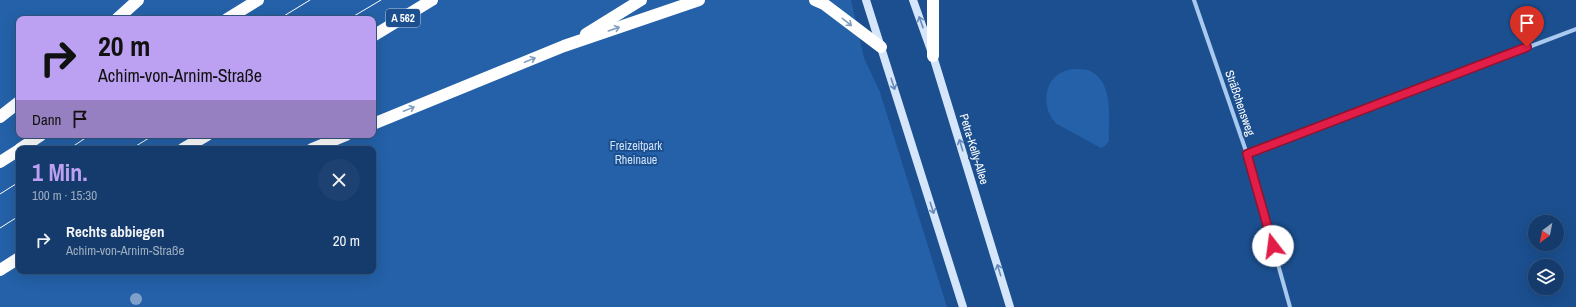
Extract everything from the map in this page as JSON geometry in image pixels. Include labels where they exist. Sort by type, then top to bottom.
[{"type":"highway","points":[[120,16],[138,0]]},
{"type":"highway","points":[[232,16],[258,0]]},
{"type":"highway","name":"A 562","points":[[376,34],[432,0]]},
{"type":"highway","points":[[564,46],[641,0]]},
{"type":"highway","points":[[376,123],[564,46],[699,0]]},
{"type":"highway","points":[[815,0],[824,4],[881,47]]},
{"type":"highway","points":[[933,0],[933,56]]},
{"type":"highway","points":[[0,117],[16,104]]},
{"type":"highway","points":[[24,146],[36,138]]},
{"type":"highway","points":[[188,146],[202,138]]},
{"type":"highway","points":[[319,146],[339,138]]},
{"type":"highway","points":[[0,162],[16,152]]},
{"type":"highway","points":[[0,270],[16,260]]},
{"type":"main road","points":[[866,0],[963,307]]},
{"type":"main road","name":"Petra-Kelly-Allee","points":[[913,0],[933,56],[1010,307]]},
{"type":"street","name":"Sträßchensweg","points":[[1194,0],[1247,154],[1290,307]]},
{"type":"street","points":[[1247,154],[1576,28]]},
{"type":"green space","name":"Freizeitpark Rheinaue","points":[[0,0],[851,0],[864,58],[880,92],[947,307],[0,307]]},
{"type":"green space","points":[[1073,69],[1088,70],[1097,75],[1103,82],[1108,101],[1109,141],[1101,148],[1057,124],[1049,114],[1046,100],[1048,87],[1051,81],[1060,73]]},
{"type":"tram line","points":[[284,16],[310,0]]},
{"type":"tram line","points":[[354,16],[381,0]]},
{"type":"tram line","points":[[74,146],[86,138]]},
{"type":"tram line","points":[[136,146],[149,138]]},
{"type":"tram line","points":[[0,194],[16,184]]},
{"type":"tram line","points":[[0,228],[16,218]]},
{"type":"route","points":[[1273,246],[1247,154],[1527,47]]}]
